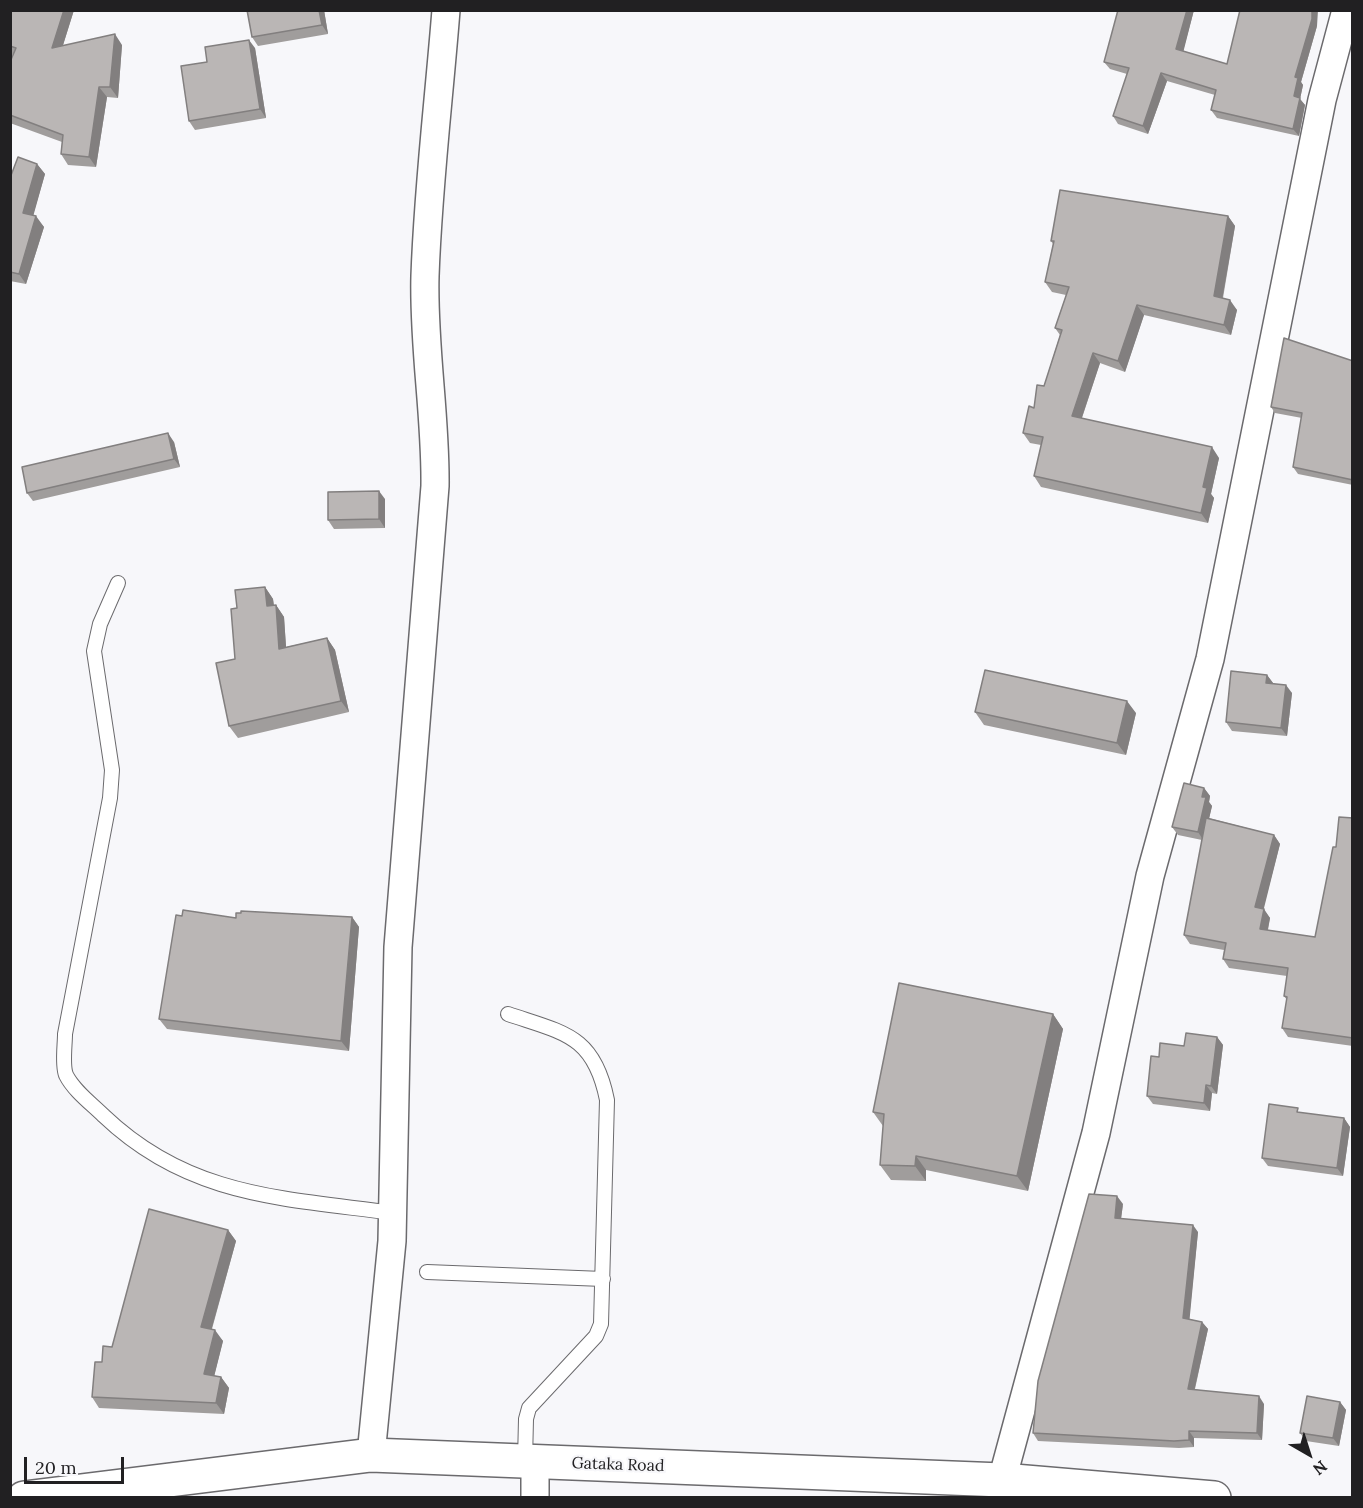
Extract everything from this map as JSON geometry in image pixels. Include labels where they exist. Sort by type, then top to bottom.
[{"type":"street","points":[[371,1455],[393,1213],[399,947],[435,486],[435,445],[429,397],[425,277],[446,10]]},
{"type":"street","points":[[1002,1480],[1096,1133],[1150,876],[1210,659],[1322,100],[1346,10]]},
{"type":"street","name":"Gataka Road","points":[[24,1497],[371,1455],[1002,1480],[1214,1497]]},
{"type":"street","points":[[530,1461],[535,1497]]},
{"type":"lane","points":[[118,583],[100,624],[94,651],[111,780],[65,1034],[66,1074],[84,1097],[122,1133],[182,1171],[242,1192],[393,1213]]},
{"type":"lane","points":[[508,1014],[565,1033],[582,1044],[594,1060],[603,1080],[607,1100],[601,1324],[596,1336],[529,1408],[526,1419],[530,1461]]},
{"type":"lane","points":[[427,1272],[603,1279]]},
{"type":"building","points":[[10,10],[64,10],[52,48],[115,34],[110,87],[99,87],[89,157],[61,154],[63,135],[10,115],[10,62],[16,48],[10,46]]},
{"type":"building","points":[[247,10],[319,10],[322,25],[252,37]]},
{"type":"building","points":[[1118,10],[1187,10],[1176,49],[1227,64],[1240,10],[1312,10],[1312,19],[1295,77],[1298,78],[1294,96],[1300,98],[1293,129],[1211,110],[1216,90],[1161,73],[1143,126],[1113,116],[1129,68],[1104,62]]},
{"type":"building","points":[[249,40],[260,109],[189,121],[181,66],[207,62],[205,47]]},
{"type":"building","points":[[18,157],[37,164],[23,213],[36,216],[19,274],[10,272],[10,178]]},
{"type":"building","points":[[1060,190],[1228,216],[1214,296],[1230,300],[1224,325],[1137,305],[1118,361],[1093,353],[1072,416],[1212,447],[1203,487],[1207,488],[1201,513],[1034,476],[1043,437],[1023,433],[1029,406],[1034,408],[1037,385],[1044,386],[1062,330],[1055,328],[1069,287],[1045,282],[1054,241],[1051,241]]},
{"type":"building","points":[[1284,338],[1353,361],[1353,480],[1293,467],[1302,413],[1271,407]]},
{"type":"building","points":[[168,433],[174,459],[27,493],[22,467]]},
{"type":"building","points":[[379,491],[379,519],[328,520],[328,492]]},
{"type":"building","points":[[265,587],[267,606],[276,605],[279,649],[327,638],[341,701],[229,726],[216,663],[235,659],[231,609],[237,608],[235,590]]},
{"type":"building","points":[[985,670],[1127,701],[1117,743],[975,712]]},
{"type":"building","points":[[1231,671],[1267,675],[1266,683],[1286,685],[1281,728],[1226,722]]},
{"type":"building","points":[[1184,783],[1204,788],[1202,797],[1206,797],[1198,832],[1172,827]]},
{"type":"building","points":[[1339,817],[1353,818],[1353,1038],[1282,1028],[1287,997],[1284,996],[1288,968],[1223,959],[1226,943],[1184,935],[1206,818],[1274,835],[1255,907],[1264,909],[1260,929],[1315,937],[1333,847],[1336,847]]},
{"type":"building","points":[[183,910],[236,918],[236,913],[241,913],[241,911],[352,917],[341,1041],[159,1019],[176,915],[182,916]]},
{"type":"building","points":[[899,983],[1053,1014],[1017,1176],[916,1156],[915,1166],[880,1165],[884,1114],[873,1112]]},
{"type":"building","points":[[1186,1033],[1217,1037],[1211,1086],[1206,1085],[1204,1103],[1147,1096],[1151,1056],[1159,1057],[1160,1043],[1184,1046]]},
{"type":"building","points":[[1269,1104],[1298,1108],[1297,1112],[1344,1118],[1337,1168],[1262,1158]]},
{"type":"building","points":[[1089,1194],[1117,1196],[1115,1218],[1193,1225],[1183,1318],[1202,1322],[1188,1389],[1259,1396],[1257,1433],[1189,1431],[1189,1440],[1174,1441],[1033,1433],[1038,1381]]},
{"type":"building","points":[[149,1209],[228,1230],[201,1327],[215,1330],[204,1374],[221,1377],[216,1403],[92,1397],[95,1362],[102,1362],[103,1346],[112,1347]]},
{"type":"building","points":[[1307,1396],[1340,1402],[1333,1438],[1300,1433]]}]
